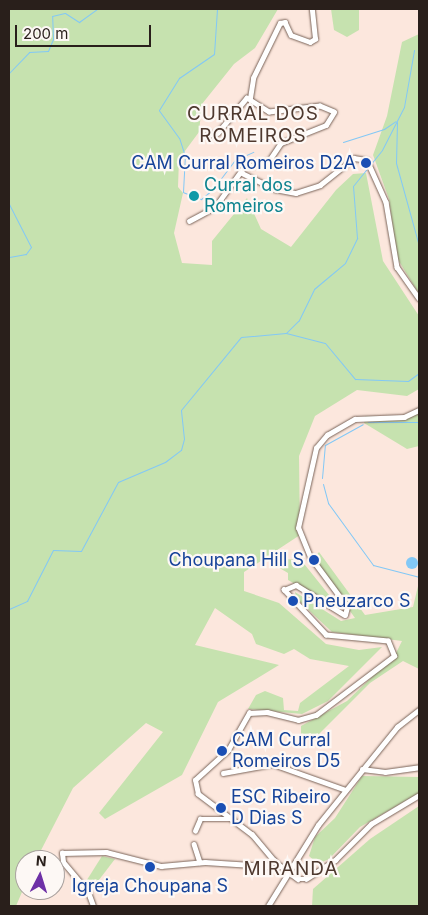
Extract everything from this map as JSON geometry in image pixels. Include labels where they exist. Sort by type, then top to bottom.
[{"type":"street","points":[[250,98],[253,78],[280,23],[285,22],[291,35],[310,42],[315,39],[312,9]]},
{"type":"street","points":[[207,136],[218,132],[241,101],[250,98]]},
{"type":"street","points":[[189,221],[215,207],[248,164],[272,158],[286,140],[330,123],[334,112],[320,106],[269,112],[250,98]]},
{"type":"street","points":[[242,173],[275,189],[296,193],[320,185],[354,158],[369,162],[386,202],[397,267],[419,298]]},
{"type":"street","points":[[419,410],[404,417],[355,419],[327,435],[316,448],[298,528],[310,557],[346,607],[345,615],[296,585],[284,590],[326,635],[337,640],[388,641],[394,656],[316,715],[298,720],[267,712],[249,713],[228,750],[196,780],[198,794],[234,819],[272,854],[274,861],[290,872],[306,879],[335,860],[371,824],[419,795]]},
{"type":"street","points":[[268,906],[318,825],[362,768],[397,727],[419,710]]},
{"type":"street","points":[[223,773],[273,764],[346,790]]},
{"type":"street","points":[[362,768],[385,772],[419,767]]},
{"type":"street","points":[[195,831],[200,819],[234,819]]},
{"type":"street","points":[[194,844],[200,862]]},
{"type":"street","points":[[93,906],[88,892],[63,862],[62,853],[106,852],[161,866],[200,862],[267,866],[274,861]]},
{"type":"green space","points":[[9,9],[278,9],[255,48],[234,64],[202,104],[199,132],[179,159],[178,187],[183,193],[174,233],[182,263],[212,265],[212,241],[247,198],[261,229],[291,247],[336,190],[353,174],[366,173],[383,261],[419,316],[419,389],[407,396],[357,390],[315,416],[299,456],[300,535],[265,558],[301,560],[341,610],[288,580],[288,573],[264,559],[244,572],[244,591],[279,603],[326,644],[359,650],[382,647],[328,701],[302,714],[248,709],[256,695],[265,691],[283,698],[284,710],[298,711],[300,703],[349,666],[310,659],[294,649],[284,654],[256,644],[252,634],[215,608],[195,645],[279,665],[218,702],[182,775],[105,819],[99,813],[163,732],[146,723],[73,788],[41,850],[15,850],[15,900],[19,900],[16,906],[9,906]]},
{"type":"green space","points":[[331,9],[359,9],[359,30],[347,37],[334,30]]},
{"type":"green space","points":[[419,34],[419,294],[397,258],[389,199],[373,155],[387,116],[402,42]]},
{"type":"green space","points":[[419,410],[419,446],[407,449],[364,423],[365,416],[404,417]]},
{"type":"green space","points":[[319,552],[365,615],[413,607],[419,582],[419,669],[403,661],[370,683],[312,741],[301,734],[301,726],[347,701],[395,655],[402,641],[332,632],[296,598],[295,592],[341,621],[355,618],[313,560]]},
{"type":"green space","points":[[362,776],[419,777],[419,793],[360,827],[329,859],[318,864],[309,856],[315,837],[335,818]]},
{"type":"green space","points":[[419,806],[419,906],[312,906],[313,889],[370,839]]},
{"type":"green space","points":[[102,856],[115,859],[92,889],[85,883]]},
{"type":"water","points":[[410,557],[414,557],[418,563],[414,569],[410,569],[406,565],[406,561]]},
{"type":"waterway","points":[[9,73],[29,52],[48,51],[53,39],[52,16],[65,13],[79,22],[97,9]]},
{"type":"waterway","points":[[213,189],[201,199],[183,192],[185,156],[179,138],[159,110],[179,78],[214,54],[217,9]]},
{"type":"waterway","points":[[9,609],[27,601],[53,550],[81,551],[118,482],[165,462],[181,450],[184,439],[181,410],[241,337],[286,333],[299,320],[314,289],[345,263],[357,238],[353,186],[382,150],[404,107],[414,50]]},
{"type":"waterway","points":[[343,142],[384,129],[396,121]]},
{"type":"waterway","points":[[397,122],[396,163],[419,246]]},
{"type":"waterway","points":[[216,185],[235,160],[253,152]]},
{"type":"waterway","points":[[9,204],[31,247],[26,254],[9,257]]},
{"type":"waterway","points":[[286,333],[325,343],[355,379],[408,381],[419,373]]},
{"type":"waterway","points":[[368,422],[419,422]]},
{"type":"waterway","points":[[322,478],[325,445],[363,424]]},
{"type":"waterway","points":[[323,484],[328,503],[373,565],[419,577]]},
{"type":"place","name":"CAM Curral Romeiros D2A","points":[[366,163]]},
{"type":"place","name":"Curral dos Romeiros","points":[[194,196]]},
{"type":"place","name":"Choupana Hill S","points":[[314,560]]},
{"type":"place","name":"Pneuzarco S","points":[[293,601]]},
{"type":"place","name":"CAM Curral Romeiros D5","points":[[222,751]]},
{"type":"place","name":"ESC Ribeiro D Dias S","points":[[221,808]]},
{"type":"place","name":"Igreja Choupana S","points":[[150,867]]},
{"type":"district","name":"CURRAL DOS ROMEIROS","points":[[253,125]]},
{"type":"district","name":"MIRANDA","points":[[291,869]]}]
